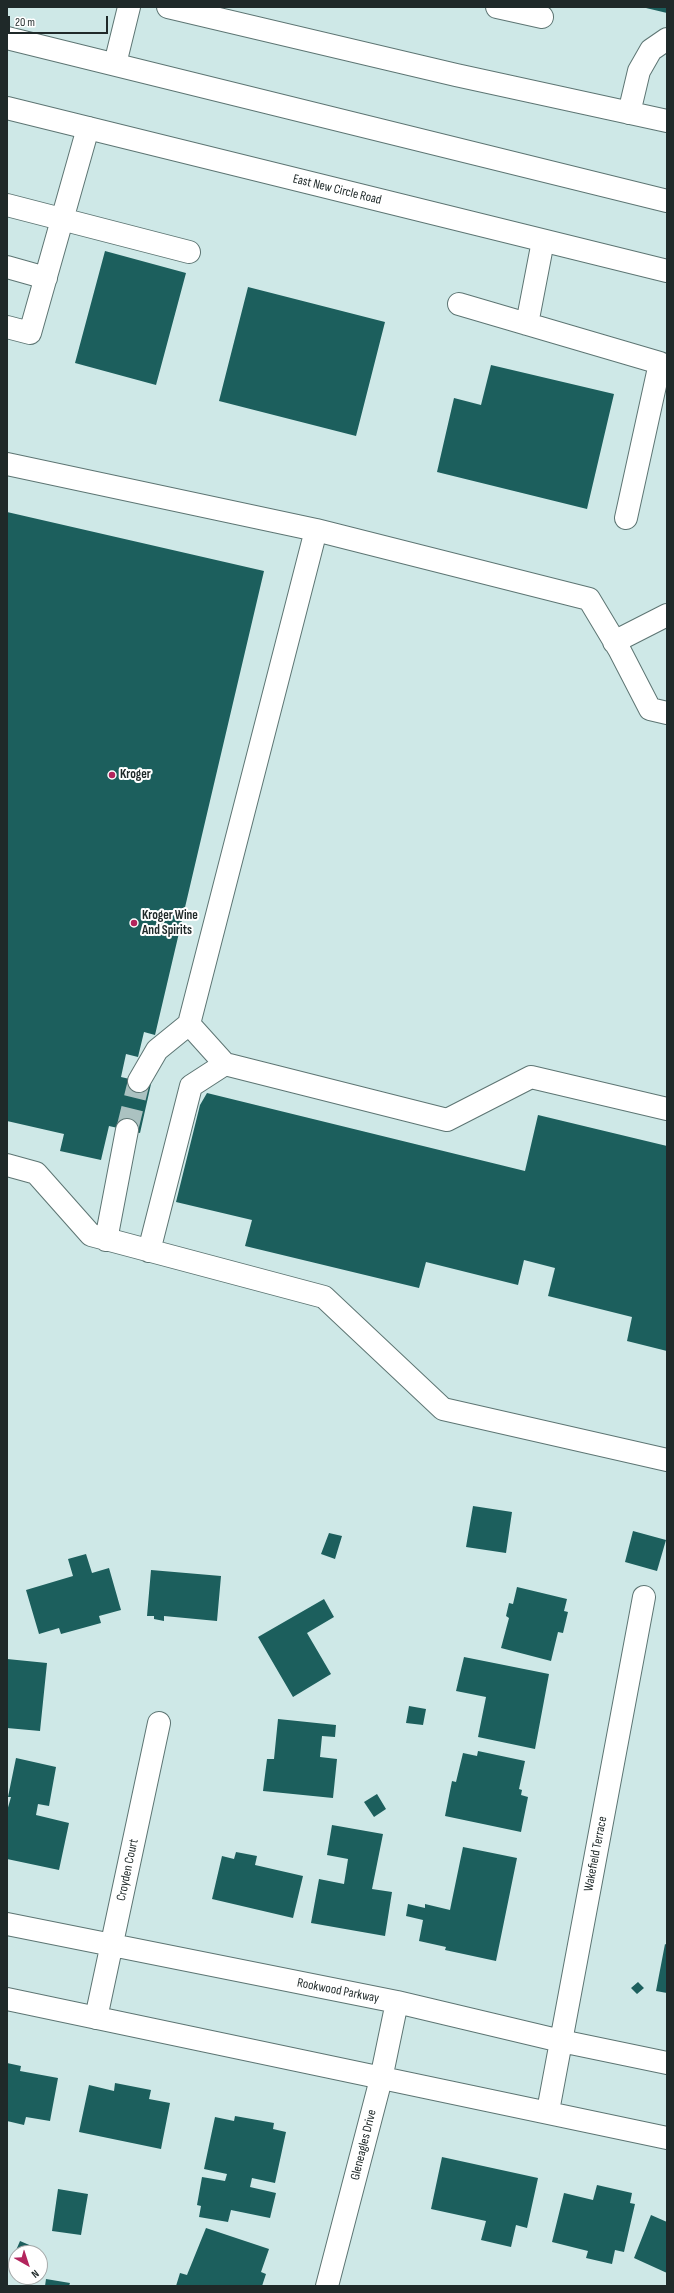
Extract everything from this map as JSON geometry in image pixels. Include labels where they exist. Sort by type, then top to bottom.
[{"type":"main road","points":[[115,64],[129,7]]},
{"type":"main road","points":[[168,7],[205,11],[456,75],[667,121]]},
{"type":"main road","points":[[497,7],[542,17]]},
{"type":"main road","points":[[7,38],[667,201]]},
{"type":"main road","points":[[629,113],[639,71],[651,50],[667,39]]},
{"type":"main road","name":"East New Circle Road","points":[[7,108],[667,271]]},
{"type":"main road","points":[[7,327],[30,333],[88,128]]},
{"type":"main road","points":[[7,205],[189,252]]},
{"type":"main road","points":[[527,324],[543,241]]},
{"type":"main road","points":[[7,268],[46,278]]},
{"type":"main road","points":[[459,304],[660,363],[626,518]]},
{"type":"main road","points":[[7,464],[316,530],[589,599],[650,708],[667,713]]},
{"type":"main road","points":[[139,1081],[157,1050],[189,1024],[316,530]]},
{"type":"main road","points":[[614,642],[667,615]]},
{"type":"main road","points":[[189,1024],[225,1064],[447,1120],[531,1077],[667,1109]]},
{"type":"main road","points":[[149,1251],[192,1086],[225,1064]]},
{"type":"main road","points":[[106,1240],[127,1130]]},
{"type":"main road","points":[[7,1165],[36,1173],[91,1235],[324,1297],[444,1409],[667,1460]]},
{"type":"main road","name":"Wakefield Terrace","points":[[548,2111],[644,1596]]},
{"type":"main road","name":"Croyden Court","points":[[96,2018],[159,1722]]},
{"type":"main road","name":"Rookwood Parkway","points":[[7,1924],[397,2002],[561,2041],[667,2063]]},
{"type":"main road","points":[[7,1999],[380,2079],[548,2111],[667,2138]]},
{"type":"main road","name":"Gleneagles Drive","points":[[327,2286],[380,2079],[397,2002]]},
{"type":"building","points":[[667,7],[667,13],[646,8]]},
{"type":"building","points":[[105,251],[186,273],[156,385],[75,363]]},
{"type":"building","points":[[248,287],[385,322],[356,436],[219,401]]},
{"type":"building","points":[[491,365],[614,394],[587,509],[437,472],[454,398],[481,405]]},
{"type":"building","name":"Kroger","points":[[7,512],[264,571],[155,1035],[144,1032],[138,1057],[126,1054],[121,1077],[151,1084],[140,1133],[109,1126],[101,1160],[60,1151],[64,1134],[7,1121]]},
{"type":"building","points":[[207,1093],[525,1171],[538,1115],[667,1146],[667,1351],[627,1341],[632,1317],[548,1296],[555,1268],[524,1260],[518,1285],[426,1262],[419,1288],[245,1246],[252,1220],[176,1202],[200,1105]]},
{"type":"building","points":[[473,1506],[512,1512],[506,1553],[466,1547]]},
{"type":"building","points":[[633,1531],[666,1540],[657,1571],[625,1562]]},
{"type":"building","points":[[329,1533],[342,1536],[335,1559],[321,1554]]},
{"type":"building","points":[[86,1554],[92,1573],[109,1568],[121,1610],[99,1616],[101,1623],[61,1634],[59,1628],[39,1634],[26,1590],[73,1576],[68,1559]]},
{"type":"building","points":[[151,1570],[221,1576],[217,1621],[164,1616],[164,1621],[154,1619],[154,1616],[147,1616]]},
{"type":"building","points":[[517,1587],[567,1599],[564,1611],[568,1612],[563,1633],[558,1632],[551,1661],[501,1648],[509,1618],[506,1616],[509,1603],[513,1604]]},
{"type":"building","points":[[324,1599],[334,1617],[307,1633],[331,1674],[293,1697],[258,1637]]},
{"type":"building","points":[[464,1657],[549,1674],[535,1749],[478,1737],[486,1697],[456,1691]]},
{"type":"building","points":[[7,1659],[47,1663],[40,1731],[7,1728]]},
{"type":"building","points":[[409,1706],[426,1709],[423,1725],[406,1723]]},
{"type":"building","points":[[278,1719],[336,1725],[335,1737],[322,1736],[320,1757],[337,1759],[333,1798],[263,1791],[267,1759],[274,1759]]},
{"type":"building","points":[[478,1751],[525,1761],[519,1789],[522,1790],[521,1795],[528,1797],[521,1832],[445,1816],[452,1781],[456,1782],[463,1753],[477,1756]]},
{"type":"building","points":[[16,1758],[56,1767],[49,1806],[38,1804],[36,1815],[69,1823],[59,1870],[7,1859],[7,1811],[11,1797],[8,1797]]},
{"type":"building","points":[[377,1794],[386,1809],[374,1817],[364,1802]]},
{"type":"building","points":[[332,1825],[383,1834],[372,1889],[392,1892],[385,1936],[311,1923],[319,1879],[344,1884],[348,1859],[327,1855]]},
{"type":"building","points":[[463,1847],[517,1858],[496,1961],[445,1950],[446,1947],[419,1941],[423,1920],[406,1916],[408,1904],[425,1908],[425,1904],[450,1910]]},
{"type":"building","points":[[236,1852],[257,1856],[255,1865],[303,1876],[293,1918],[212,1899],[222,1856],[234,1859]]},
{"type":"building","points":[[665,1944],[667,1945],[667,1993],[656,1991]]},
{"type":"building","points":[[638,1982],[644,1988],[637,1994],[631,1988]]},
{"type":"building","points":[[7,2063],[21,2066],[20,2071],[58,2078],[50,2121],[26,2117],[24,2125],[7,2121]]},
{"type":"building","points":[[115,2083],[151,2090],[149,2099],[170,2103],[161,2149],[79,2132],[89,2085],[114,2091]]},
{"type":"building","points":[[235,2116],[274,2123],[273,2129],[286,2132],[275,2183],[252,2178],[250,2187],[276,2193],[270,2218],[231,2210],[228,2222],[199,2217],[201,2206],[197,2205],[202,2177],[225,2181],[227,2174],[204,2169],[215,2117],[234,2121]]},
{"type":"building","points":[[442,2157],[538,2178],[527,2228],[516,2225],[511,2247],[481,2240],[486,2221],[431,2209]]},
{"type":"building","points":[[597,2185],[632,2193],[630,2203],[635,2204],[624,2252],[615,2250],[612,2264],[586,2258],[588,2251],[552,2242],[564,2193],[593,2200]]},
{"type":"building","points":[[58,2189],[88,2194],[81,2235],[52,2231]]},
{"type":"building","points":[[651,2215],[667,2222],[667,2273],[634,2258]]},
{"type":"building","points":[[206,2228],[269,2249],[261,2272],[266,2274],[262,2286],[176,2286],[180,2273],[187,2275]]},
{"type":"building","points":[[20,2241],[29,2245],[18,2245]]},
{"type":"building","points":[[48,2279],[70,2283],[69,2286],[45,2286],[48,2285]]},
{"type":"tunnel","points":[[127,1130],[139,1081]]},
{"type":"place","name":"Kroger","points":[[112,775]]},
{"type":"place","name":"Kroger Wine And Spirits","points":[[134,923]]}]
